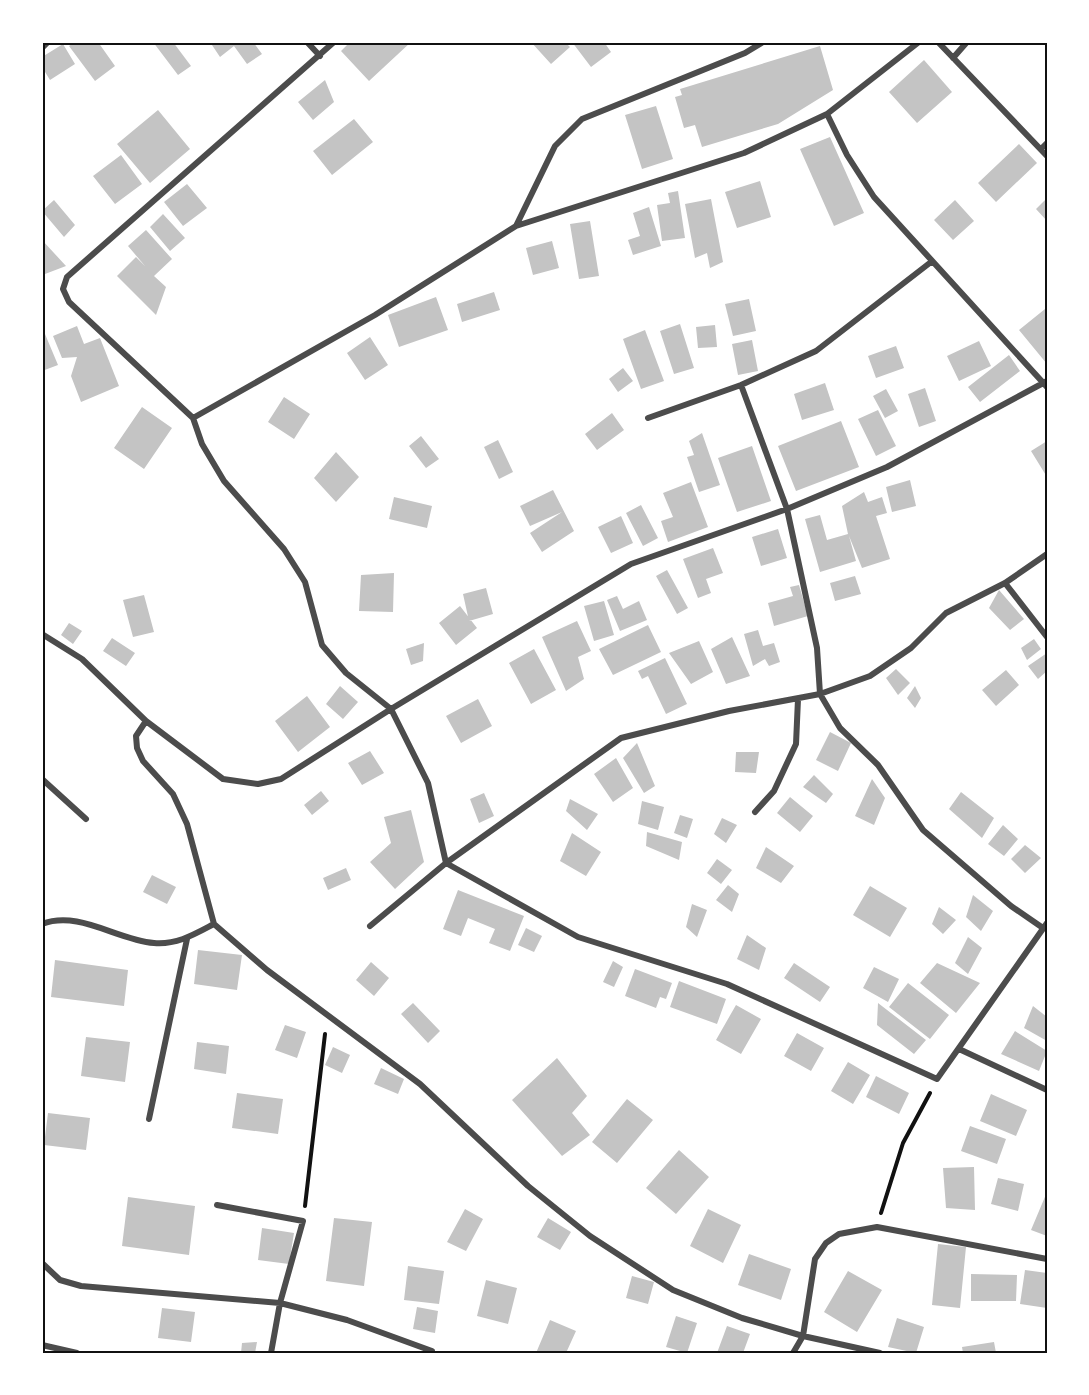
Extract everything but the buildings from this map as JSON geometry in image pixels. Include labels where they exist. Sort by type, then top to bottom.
[{"type":"street","points":[[42,48],[48,42]]},
{"type":"street","points":[[307,42],[320,56]]},
{"type":"street","points":[[334,42],[67,277],[63,289],[69,302],[193,418],[202,444],[224,481],[284,549],[305,582],[322,645],[345,673],[391,709],[429,783],[446,863],[578,938],[727,984],[937,1079],[1045,925],[1011,906],[923,830],[878,765],[840,728],[820,694],[817,648],[787,509],[741,385]]},
{"type":"street","points":[[516,226],[555,146],[582,119],[745,53],[763,42]]},
{"type":"street","points":[[193,418],[375,315],[516,226],[744,153],[827,114],[919,42]]},
{"type":"street","points":[[938,42],[1047,156]]},
{"type":"street","points":[[953,58],[967,42]]},
{"type":"street","points":[[42,634],[82,659],[146,721],[223,779],[258,784],[280,779],[631,564],[787,509],[887,467],[1046,384],[873,197],[847,155],[827,114]]},
{"type":"street","points":[[1041,149],[1047,143]]},
{"type":"street","points":[[648,418],[741,385],[816,351],[931,262]]},
{"type":"street","points":[[370,926],[446,863],[621,738],[729,711],[820,694],[870,676],[911,648],[946,613],[1005,583],[1047,554]]},
{"type":"street","points":[[1005,583],[1047,637]]},
{"type":"street","points":[[755,812],[774,791],[796,744],[798,699]]},
{"type":"street","points":[[146,721],[136,736],[137,748],[143,761],[172,794],[187,824],[214,924],[267,970],[420,1084],[528,1186],[590,1236],[673,1290],[742,1318],[803,1336],[880,1353]]},
{"type":"street","points":[[42,779],[86,819]]},
{"type":"street","points":[[42,924],[48,921],[88,923],[120,937],[155,943],[187,939],[214,924]]},
{"type":"street","points":[[148,1119],[187,939]]},
{"type":"street","points":[[958,1048],[1047,1090]]},
{"type":"street","points":[[217,1205],[303,1221],[280,1303],[271,1353]]},
{"type":"street","points":[[793,1353],[803,1336],[815,1259],[826,1243],[838,1234],[877,1227],[1047,1259]]},
{"type":"street","points":[[42,1263],[60,1280],[81,1286],[280,1303],[346,1320],[432,1351]]},
{"type":"street","points":[[42,1345],[77,1353]]},
{"type":"path","points":[[303,1221],[320,1067],[329,1015]]},
{"type":"path","points":[[877,1227],[903,1143],[937,1079]]}]
